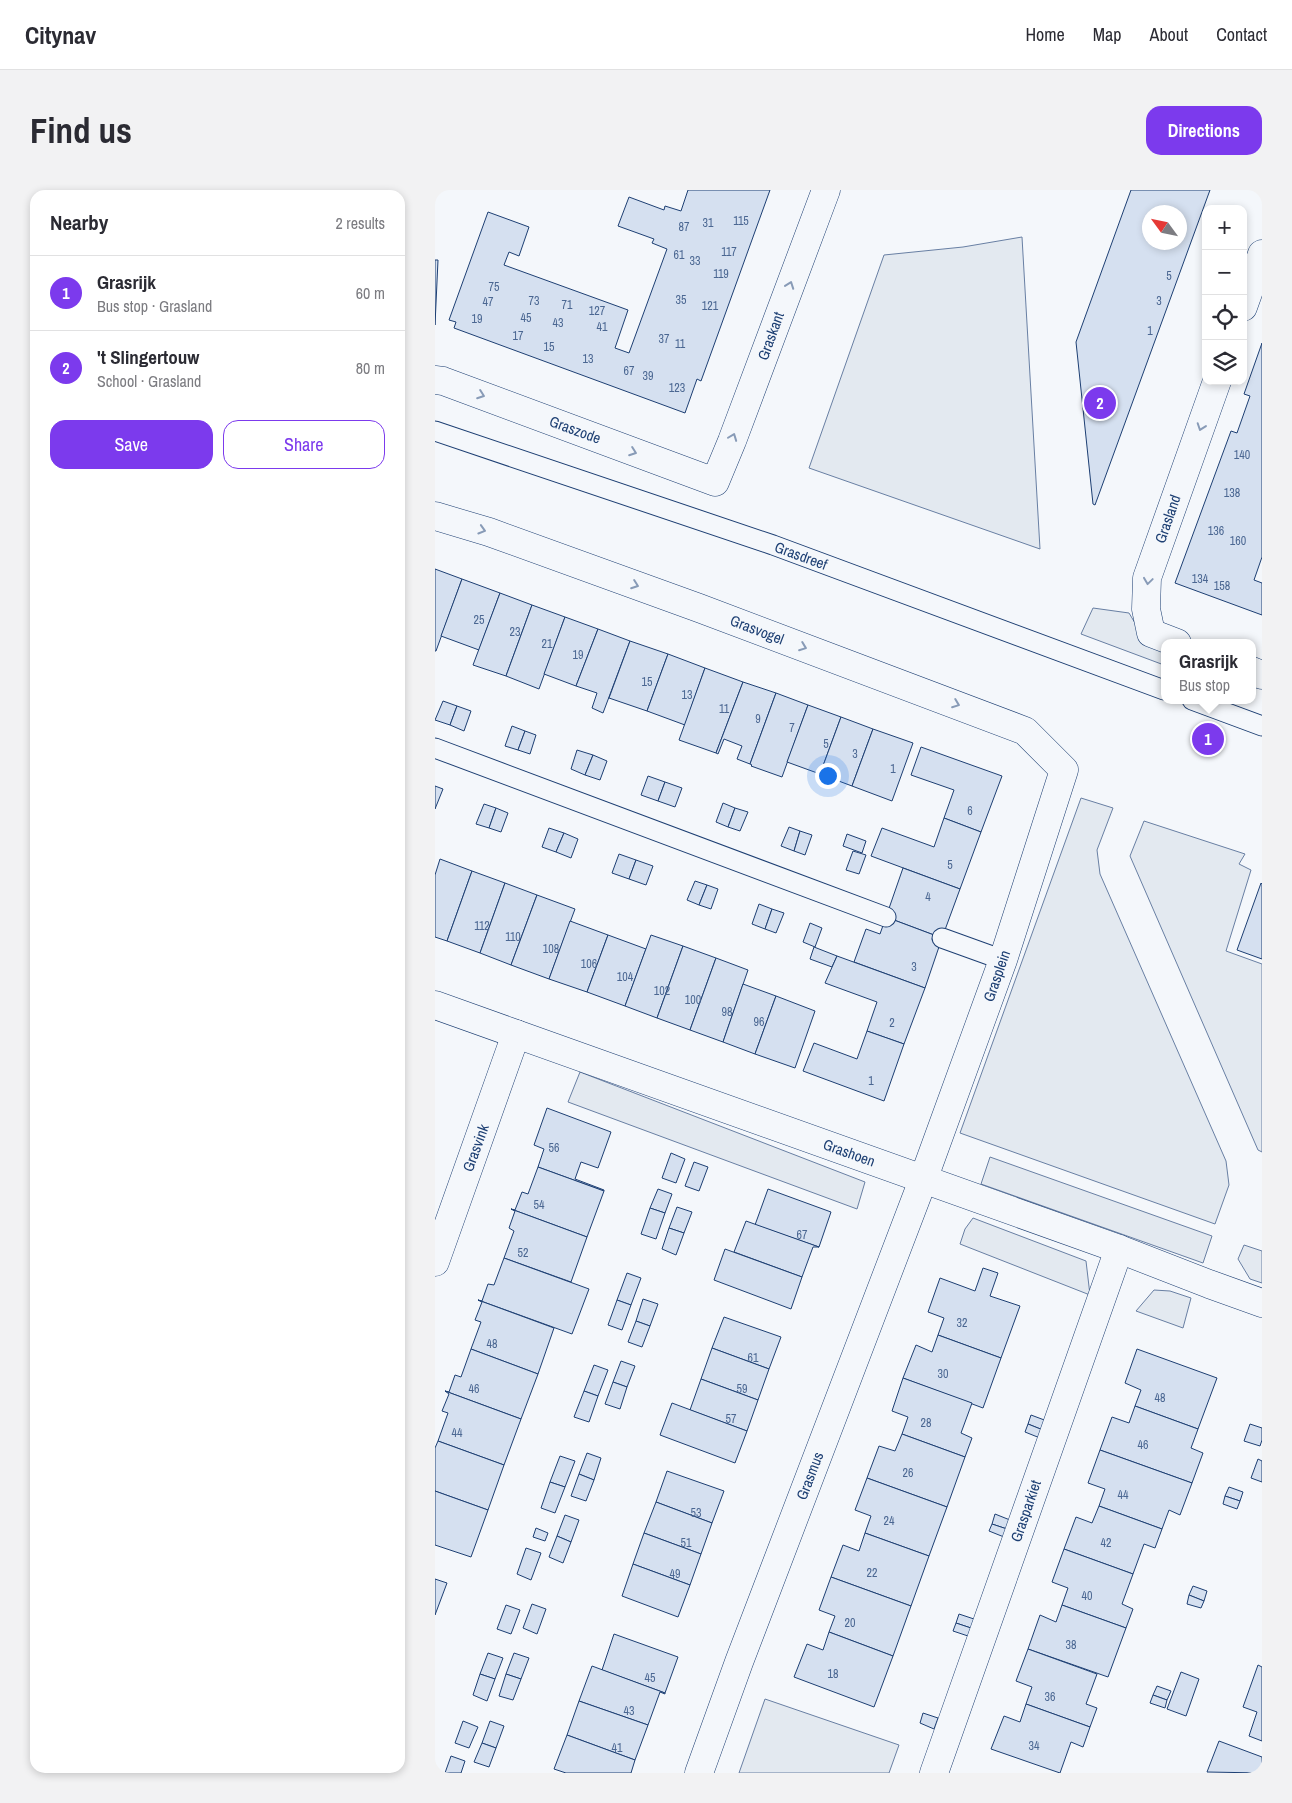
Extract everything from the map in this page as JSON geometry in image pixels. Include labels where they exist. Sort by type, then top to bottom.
[{"type":"street","name":"Graskant","points":[[715,482],[826,190]]},
{"type":"street","points":[[1247,296],[1262,254]]},
{"type":"street","name":"Graszode","points":[[435,380],[443,381],[715,482]]},
{"type":"street","name":"Grasland","points":[[1167,639],[1151,633],[1146,609],[1147,578],[1216,385]]},
{"type":"street","name":"Grasvogel","points":[[435,516],[489,532],[690,605],[1025,731],[1063,770]]},
{"type":"street","name":"Grasplein","points":[[923,1180],[1003,960],[1063,770]]},
{"type":"street","name":"Grashoen","points":[[435,1005],[1119,1249],[1209,1284],[1262,1302]]},
{"type":"street","name":"Grasvink","points":[[435,1262],[517,1034]]},
{"type":"street","name":"Grasmus","points":[[699,1773],[739,1662],[923,1180]]},
{"type":"street","name":"Grasparkiet","points":[[933,1773],[1119,1249]]},
{"type":"lane","name":"Grasdreef","points":[[435,431],[773,545],[1161,689]]},
{"type":"lane","points":[[1203,704],[1262,726]]},
{"type":"lane","points":[[435,748],[886,917]]},
{"type":"lane","points":[[942,938],[1003,960]]},
{"type":"shaded area","points":[[1022,237],[1040,549],[809,468],[884,255],[963,247]]},
{"type":"shaded area","points":[[1093,608],[1129,613],[1147,643],[1161,648],[1161,664],[1081,634]]},
{"type":"shaded area","points":[[1081,798],[1113,808],[1097,850],[1100,874],[1226,1161],[1229,1185],[1215,1224],[960,1133]]},
{"type":"shaded area","points":[[1144,821],[1245,854],[1239,864],[1251,870],[1226,951],[1262,964],[1262,1152],[1258,1150],[1130,856]]},
{"type":"shaded area","points":[[580,1072],[865,1182],[857,1209],[568,1102]]},
{"type":"shaded area","points":[[990,1157],[1212,1236],[1203,1263],[981,1184]]},
{"type":"shaded area","points":[[973,1218],[1086,1261],[1090,1295],[960,1244],[965,1229]]},
{"type":"shaded area","points":[[1244,1245],[1262,1251],[1262,1283],[1250,1279],[1238,1259]]},
{"type":"shaded area","points":[[1154,1290],[1170,1291],[1191,1298],[1183,1328],[1136,1311]]},
{"type":"shaded area","points":[[765,1699],[899,1745],[889,1773],[739,1773]]},
{"type":"building","points":[[688,190],[770,190],[701,381],[697,379],[685,413],[454,328],[456,322],[449,320],[488,212],[529,227],[519,256],[509,252],[504,265],[628,310],[615,348],[629,353],[667,249],[652,243],[654,239],[618,226],[629,197],[664,210],[665,206],[681,211]]},
{"type":"building","points":[[1131,190],[1210,190],[1205,205],[1202,205],[1202,212],[1095,505],[1093,504],[1076,342]]},
{"type":"building","points":[[435,260],[438,260],[435,325]]},
{"type":"building","points":[[1262,343],[1262,557],[1254,580],[1262,583],[1262,615],[1175,583],[1231,431],[1237,433],[1250,396],[1244,394]]},
{"type":"building","points":[[435,569],[462,579],[436,651],[435,651]]},
{"type":"building","points":[[462,579],[500,593],[479,650],[441,636]]},
{"type":"building","points":[[500,593],[532,605],[506,676],[473,665]]},
{"type":"building","points":[[532,605],[565,617],[539,689],[506,676]]},
{"type":"building","points":[[565,617],[598,629],[576,686],[544,674]]},
{"type":"building","points":[[598,629],[630,641],[603,713],[592,708],[597,693],[576,686]]},
{"type":"building","points":[[630,641],[668,654],[647,711],[609,698]]},
{"type":"building","points":[[668,654],[705,668],[685,725],[647,711]]},
{"type":"building","points":[[705,668],[743,682],[716,753],[679,740]]},
{"type":"building","points":[[743,682],[776,693],[750,764],[737,759],[742,746],[724,739],[718,754],[716,753]]},
{"type":"building","points":[[776,693],[808,705],[782,777],[750,764]]},
{"type":"building","points":[[443,701],[457,706],[450,725],[435,720]]},
{"type":"building","points":[[808,705],[841,717],[820,774],[787,762]]},
{"type":"building","points":[[457,706],[471,711],[464,731],[450,725]]},
{"type":"building","points":[[841,717],[873,729],[852,786],[820,774]]},
{"type":"building","points":[[512,726],[525,731],[518,750],[505,746]]},
{"type":"building","points":[[873,729],[913,743],[892,801],[852,786]]},
{"type":"building","points":[[525,731],[536,735],[530,754],[518,750]]},
{"type":"building","points":[[921,747],[1002,776],[981,832],[944,818],[954,790],[911,775]]},
{"type":"building","points":[[577,750],[593,755],[585,775],[571,769]]},
{"type":"building","points":[[593,755],[607,761],[600,780],[585,775]]},
{"type":"building","points":[[648,776],[665,782],[658,801],[641,795]]},
{"type":"building","points":[[665,782],[682,788],[675,807],[658,801]]},
{"type":"building","points":[[435,786],[443,789],[435,809]]},
{"type":"building","points":[[723,803],[735,808],[728,827],[716,822]]},
{"type":"building","points":[[484,804],[496,808],[489,828],[476,824]]},
{"type":"building","points":[[496,808],[508,813],[501,832],[489,828]]},
{"type":"building","points":[[735,808],[748,812],[740,831],[728,827]]},
{"type":"building","points":[[944,818],[981,832],[960,889],[871,856],[882,828],[934,847]]},
{"type":"building","points":[[789,827],[800,831],[794,851],[781,846]]},
{"type":"building","points":[[549,828],[564,833],[556,852],[542,847]]},
{"type":"building","points":[[800,831],[812,835],[805,855],[794,851]]},
{"type":"building","points":[[564,833],[578,839],[571,858],[556,852]]},
{"type":"building","points":[[847,834],[866,841],[862,853],[843,846]]},
{"type":"building","points":[[853,851],[866,855],[859,874],[846,870]]},
{"type":"building","points":[[619,854],[636,860],[629,879],[612,873]]},
{"type":"building","points":[[440,859],[472,871],[447,941],[435,937],[435,875]]},
{"type":"building","points":[[636,860],[653,866],[646,885],[629,879]]},
{"type":"building","points":[[903,868],[960,889],[942,938],[886,917]]},
{"type":"building","points":[[472,871],[505,883],[480,953],[447,941]]},
{"type":"building","points":[[695,881],[707,885],[699,905],[687,900]]},
{"type":"building","points":[[505,883],[537,895],[511,965],[480,953]]},
{"type":"building","points":[[1262,884],[1262,959],[1237,950]]},
{"type":"building","points":[[707,885],[718,889],[711,909],[699,905]]},
{"type":"building","points":[[537,895],[575,909],[549,979],[511,965]]},
{"type":"building","points":[[759,904],[772,909],[765,929],[752,924]]},
{"type":"building","points":[[772,909],[784,913],[776,933],[765,929]]},
{"type":"building","points":[[886,917],[942,938],[925,988],[854,962],[866,929],[880,934]]},
{"type":"building","points":[[570,921],[608,935],[587,992],[549,979]]},
{"type":"building","points":[[810,923],[822,928],[815,947],[803,942]]},
{"type":"building","points":[[608,935],[646,949],[625,1006],[587,992]]},
{"type":"building","points":[[651,935],[683,946],[657,1018],[625,1006]]},
{"type":"building","points":[[683,946],[716,958],[690,1030],[657,1018]]},
{"type":"building","points":[[814,947],[837,956],[832,967],[810,959]]},
{"type":"building","points":[[837,956],[925,988],[904,1044],[867,1031],[877,1002],[825,983]]},
{"type":"building","points":[[716,958],[748,970],[723,1042],[690,1030]]},
{"type":"building","points":[[743,984],[776,996],[755,1054],[723,1042]]},
{"type":"building","points":[[776,996],[815,1011],[795,1068],[755,1054]]},
{"type":"building","points":[[867,1031],[904,1044],[884,1101],[803,1071],[814,1043],[857,1059]]},
{"type":"building","points":[[547,1108],[611,1132],[598,1168],[581,1162],[575,1179],[604,1191],[538,1167],[544,1149],[534,1145]]},
{"type":"building","points":[[671,1153],[685,1159],[676,1183],[662,1178]]},
{"type":"building","points":[[694,1162],[708,1167],[699,1191],[685,1186]]},
{"type":"building","points":[[538,1167],[604,1191],[587,1237],[511,1209],[515,1210],[522,1192],[528,1194]]},
{"type":"building","points":[[658,1189],[672,1194],[665,1213],[650,1208]]},
{"type":"building","points":[[768,1189],[831,1212],[819,1247],[755,1225]]},
{"type":"building","points":[[677,1207],[692,1212],[684,1233],[669,1228]]},
{"type":"building","points":[[650,1208],[665,1213],[656,1239],[641,1234]]},
{"type":"building","points":[[511,1209],[587,1237],[571,1282],[504,1258],[514,1231],[509,1228],[515,1211]]},
{"type":"building","points":[[746,1221],[819,1247],[813,1247],[802,1277],[734,1252]]},
{"type":"building","points":[[669,1228],[684,1233],[676,1255],[662,1249]]},
{"type":"building","points":[[725,1249],[802,1277],[791,1309],[714,1280]]},
{"type":"building","points":[[504,1258],[589,1289],[572,1334],[478,1300],[482,1301],[488,1284],[494,1285]]},
{"type":"building","points":[[983,1268],[998,1273],[990,1296],[1020,1306],[1001,1358],[938,1335],[944,1318],[928,1312],[940,1278],[975,1291]]},
{"type":"building","points":[[627,1273],[641,1278],[631,1305],[617,1300]]},
{"type":"building","points":[[643,1299],[658,1304],[650,1326],[636,1321]]},
{"type":"building","points":[[478,1300],[554,1328],[538,1374],[471,1349],[481,1322],[475,1320],[482,1302]]},
{"type":"building","points":[[617,1300],[631,1305],[622,1330],[608,1325]]},
{"type":"building","points":[[724,1317],[781,1337],[769,1369],[712,1348]]},
{"type":"building","points":[[636,1321],[650,1326],[642,1347],[628,1342]]},
{"type":"building","points":[[938,1335],[1001,1358],[983,1408],[903,1378],[916,1345],[932,1352]]},
{"type":"building","points":[[712,1348],[769,1369],[758,1400],[701,1379]]},
{"type":"building","points":[[471,1349],[538,1374],[521,1419],[445,1391],[449,1392],[455,1375],[461,1377]]},
{"type":"building","points":[[1137,1349],[1217,1378],[1198,1429],[1135,1406],[1141,1390],[1125,1383]]},
{"type":"building","points":[[621,1361],[635,1366],[627,1387],[613,1382]]},
{"type":"building","points":[[594,1365],[608,1370],[598,1396],[584,1391]]},
{"type":"building","points":[[903,1378],[972,1403],[961,1433],[972,1438],[965,1457],[902,1434],[908,1417],[892,1411]]},
{"type":"building","points":[[701,1379],[758,1400],[747,1431],[690,1410]]},
{"type":"building","points":[[613,1382],[627,1387],[620,1409],[605,1404]]},
{"type":"building","points":[[445,1391],[521,1419],[504,1465],[438,1441],[448,1413],[442,1411],[449,1394]]},
{"type":"building","points":[[584,1391],[598,1396],[589,1422],[574,1417]]},
{"type":"building","points":[[672,1403],[747,1431],[735,1463],[660,1435]]},
{"type":"building","points":[[1135,1406],[1198,1429],[1191,1448],[1203,1453],[1192,1483],[1100,1450],[1112,1417],[1129,1423]]},
{"type":"building","points":[[1031,1415],[1047,1421],[1043,1430],[1028,1424]]},
{"type":"building","points":[[1028,1424],[1043,1430],[1040,1438],[1025,1432]]},
{"type":"building","points":[[1250,1424],[1262,1428],[1260,1446],[1244,1441]]},
{"type":"building","points":[[902,1434],[965,1457],[947,1507],[867,1478],[879,1446],[895,1451]]},
{"type":"building","points":[[438,1441],[504,1465],[488,1510],[435,1491],[435,1448]]},
{"type":"building","points":[[1100,1450],[1192,1483],[1180,1515],[1169,1510],[1162,1529],[1099,1506],[1105,1489],[1088,1483]]},
{"type":"building","points":[[587,1453],[601,1458],[594,1480],[579,1474]]},
{"type":"building","points":[[560,1456],[575,1461],[565,1487],[550,1482]]},
{"type":"building","points":[[1258,1459],[1262,1461],[1262,1482],[1251,1478]]},
{"type":"building","points":[[667,1471],[724,1491],[712,1523],[656,1502]]},
{"type":"building","points":[[579,1474],[594,1480],[586,1501],[571,1496]]},
{"type":"building","points":[[867,1478],[947,1507],[929,1556],[865,1533],[871,1516],[855,1510]]},
{"type":"building","points":[[550,1482],[565,1487],[555,1513],[541,1508]]},
{"type":"building","points":[[1229,1487],[1243,1492],[1240,1501],[1225,1496]]},
{"type":"building","points":[[435,1491],[488,1510],[471,1557],[435,1545]]},
{"type":"building","points":[[1225,1496],[1240,1501],[1237,1509],[1223,1504]]},
{"type":"building","points":[[656,1502],[712,1523],[701,1554],[644,1533]]},
{"type":"building","points":[[1099,1506],[1162,1529],[1155,1548],[1144,1544],[1133,1574],[1064,1549],[1076,1517],[1092,1523]]},
{"type":"building","points":[[995,1514],[1010,1520],[1007,1529],[992,1524]]},
{"type":"building","points":[[565,1515],[579,1520],[571,1542],[557,1536]]},
{"type":"building","points":[[992,1524],[1007,1529],[1004,1537],[989,1531]]},
{"type":"building","points":[[536,1528],[548,1533],[545,1541],[533,1537]]},
{"type":"building","points":[[644,1533],[701,1554],[690,1585],[633,1564]]},
{"type":"building","points":[[865,1533],[929,1556],[911,1606],[831,1577],[843,1545],[859,1551]]},
{"type":"building","points":[[557,1536],[571,1542],[563,1563],[549,1557]]},
{"type":"building","points":[[526,1548],[541,1553],[531,1580],[517,1574]]},
{"type":"building","points":[[1064,1549],[1133,1574],[1122,1604],[1133,1609],[1126,1628],[1062,1605],[1068,1588],[1052,1582]]},
{"type":"building","points":[[633,1564],[690,1585],[678,1617],[622,1596]]},
{"type":"building","points":[[831,1577],[911,1606],[893,1656],[829,1632],[835,1616],[819,1610]]},
{"type":"building","points":[[435,1579],[447,1583],[435,1615]]},
{"type":"building","points":[[1193,1586],[1207,1591],[1204,1601],[1189,1595]]},
{"type":"building","points":[[1189,1595],[1204,1601],[1201,1608],[1187,1604]]},
{"type":"building","points":[[532,1604],[546,1609],[537,1634],[523,1628]]},
{"type":"building","points":[[506,1605],[520,1610],[511,1634],[497,1629]]},
{"type":"building","points":[[1062,1605],[1126,1628],[1108,1677],[1028,1649],[1040,1615],[1056,1622]]},
{"type":"building","points":[[959,1614],[974,1619],[971,1628],[956,1623]]},
{"type":"building","points":[[956,1623],[971,1628],[968,1636],[953,1631]]},
{"type":"building","points":[[829,1632],[893,1656],[874,1707],[794,1677],[807,1644],[823,1650]]},
{"type":"building","points":[[614,1634],[678,1657],[665,1693],[602,1670]]},
{"type":"building","points":[[1028,1649],[1097,1674],[1086,1704],[1097,1708],[1090,1727],[1026,1704],[1032,1687],[1016,1681]]},
{"type":"building","points":[[488,1653],[503,1658],[495,1679],[480,1674]]},
{"type":"building","points":[[514,1653],[529,1658],[521,1679],[506,1674]]},
{"type":"building","points":[[1258,1665],[1262,1667],[1262,1741],[1249,1736],[1257,1712],[1243,1707]]},
{"type":"building","points":[[592,1666],[665,1693],[660,1692],[648,1725],[579,1701]]},
{"type":"building","points":[[1181,1672],[1199,1679],[1186,1716],[1167,1709]]},
{"type":"building","points":[[480,1674],[495,1679],[487,1701],[473,1695]]},
{"type":"building","points":[[506,1674],[521,1679],[513,1700],[499,1696]]},
{"type":"building","points":[[1157,1686],[1171,1691],[1167,1700],[1153,1695]]},
{"type":"building","points":[[1153,1695],[1167,1700],[1165,1708],[1150,1703]]},
{"type":"building","points":[[579,1701],[648,1725],[635,1760],[567,1735]]},
{"type":"building","points":[[1026,1704],[1090,1727],[1083,1747],[1071,1742],[1060,1773],[991,1749],[1004,1716],[1020,1722]]},
{"type":"building","points":[[923,1713],[938,1718],[934,1729],[920,1723]]},
{"type":"building","points":[[463,1721],[478,1727],[469,1748],[455,1743]]},
{"type":"building","points":[[490,1721],[504,1726],[496,1748],[482,1743]]},
{"type":"building","points":[[567,1735],[635,1760],[631,1773],[566,1773],[554,1769]]},
{"type":"building","points":[[1219,1741],[1262,1757],[1262,1773],[1207,1772]]},
{"type":"building","points":[[482,1743],[496,1748],[489,1767],[474,1762]]},
{"type":"building","points":[[451,1756],[465,1761],[461,1773],[445,1773]]},
{"type":"place","name":"'t Slingertouw","points":[[1100,403]]},
{"type":"place","name":"Grasrijk","points":[[1208,739]]}]
